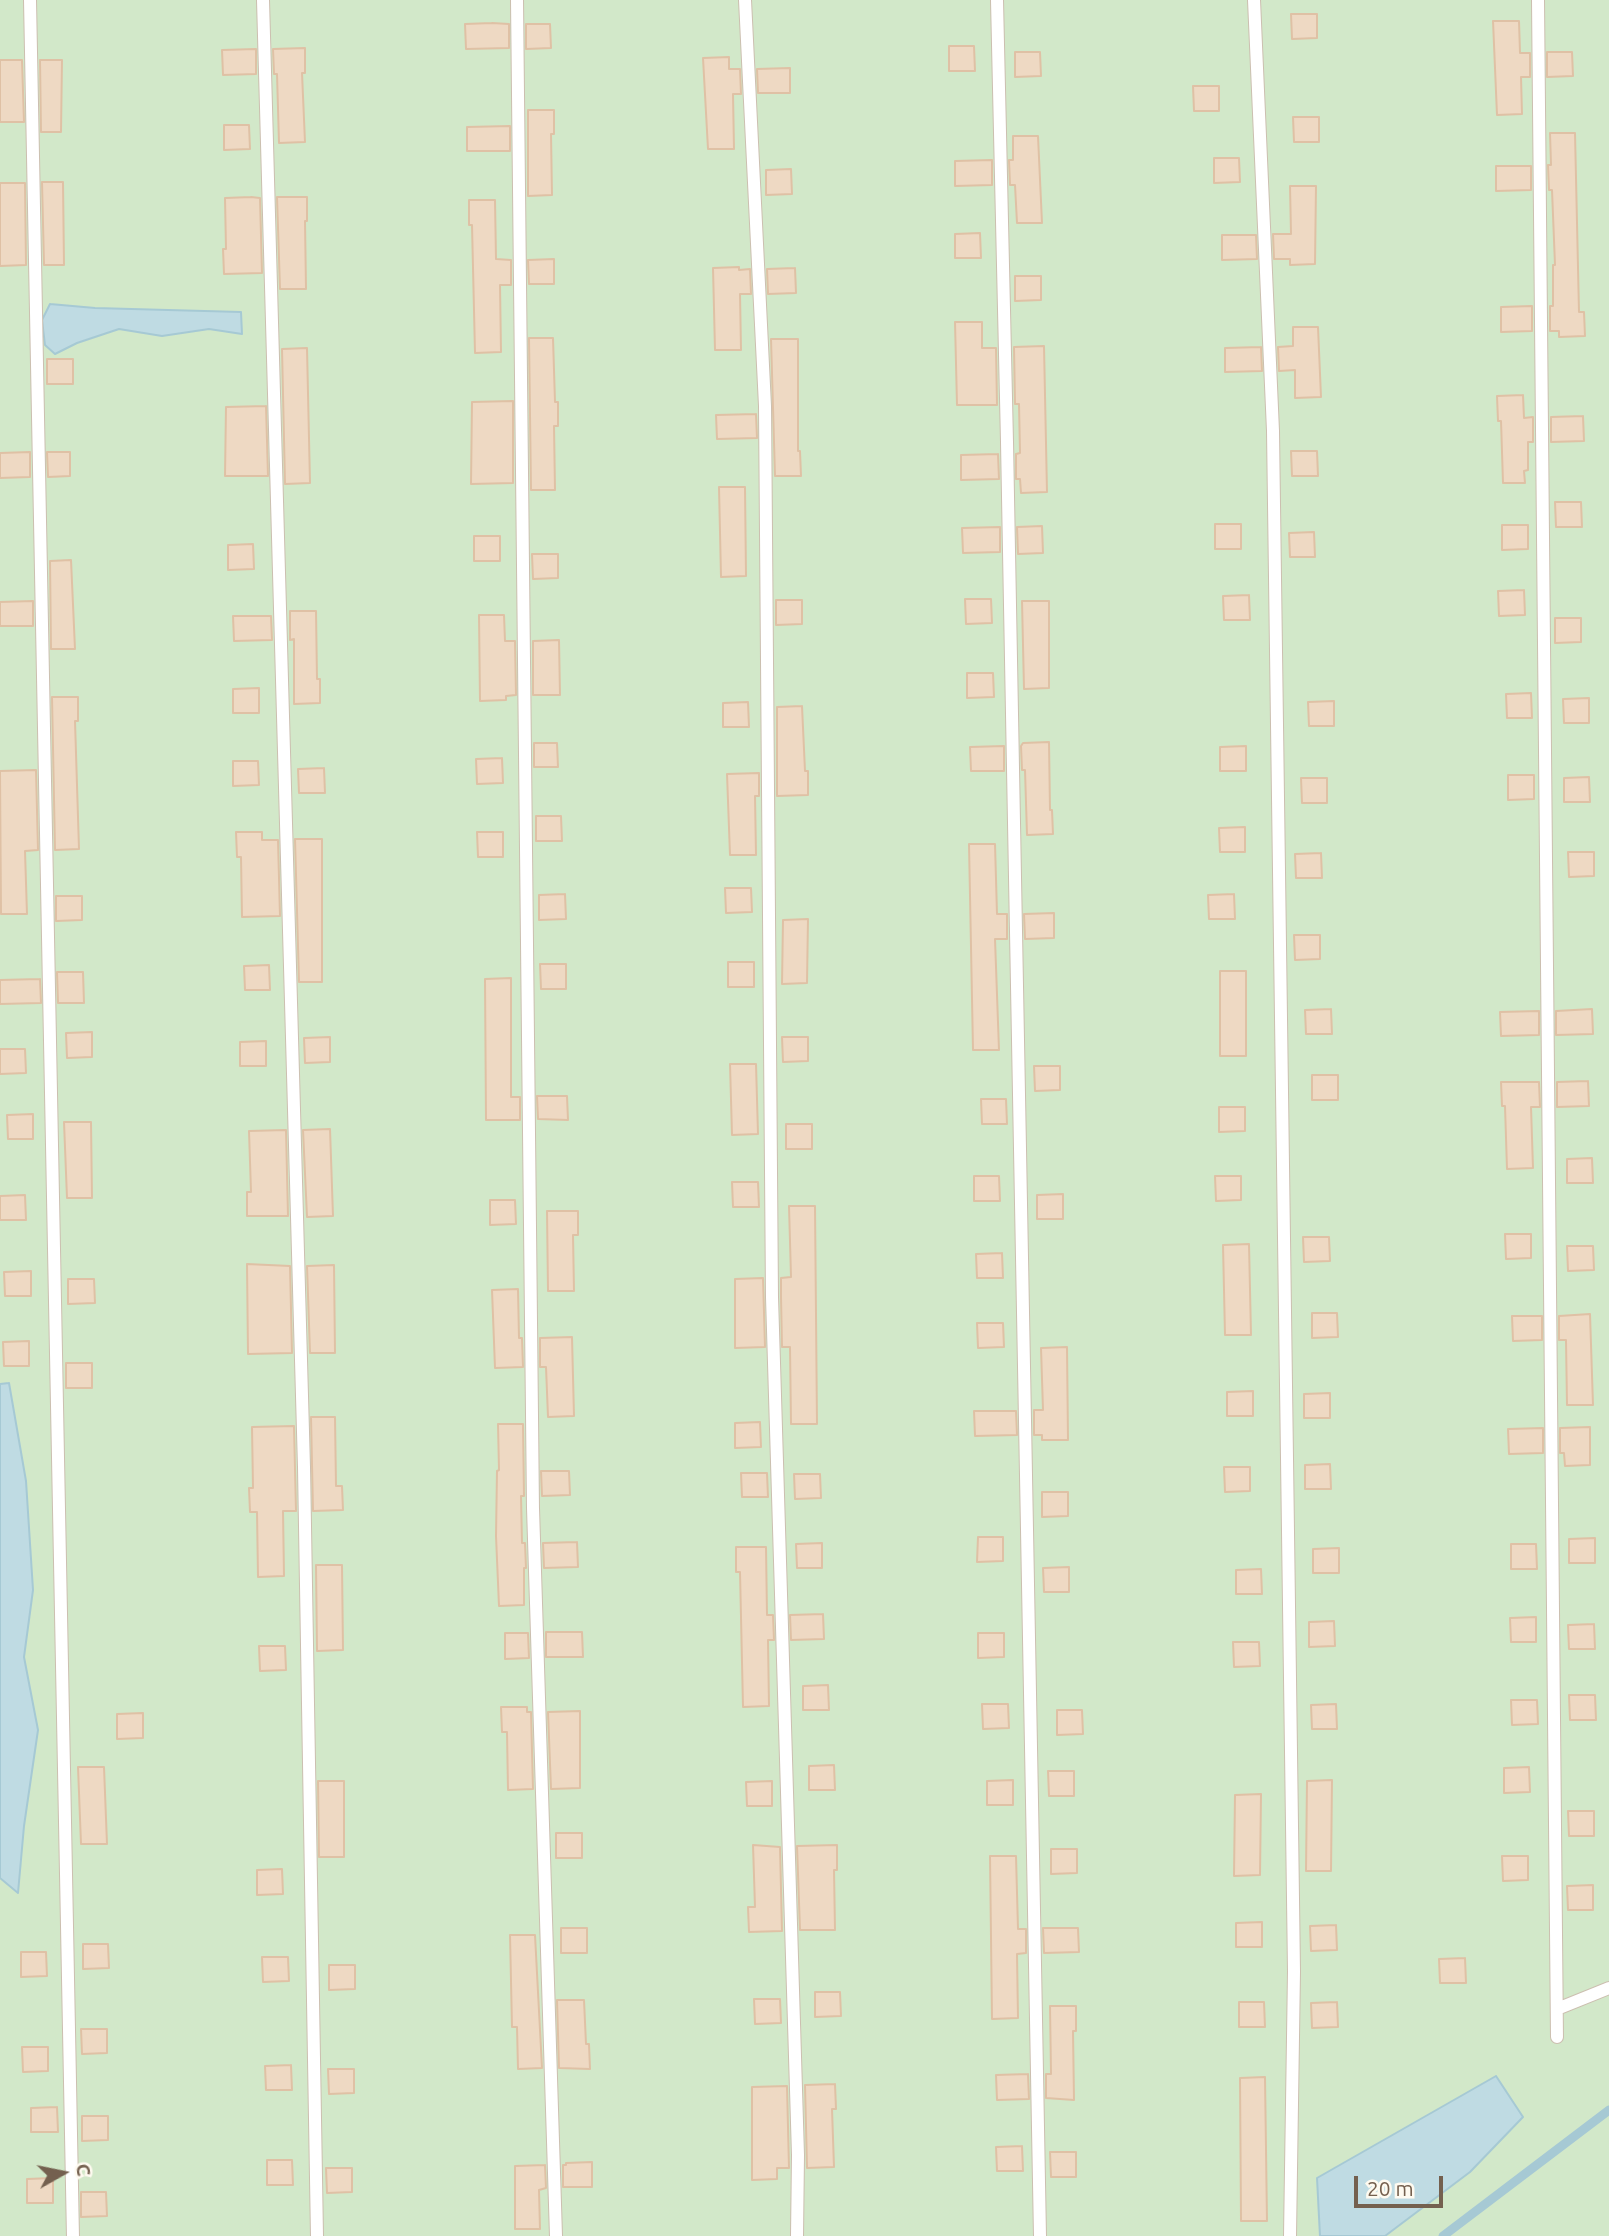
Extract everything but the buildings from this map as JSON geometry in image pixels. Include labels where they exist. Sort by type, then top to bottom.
[{"type":"lane","points":[[30,0],[73,2236]]},
{"type":"lane","points":[[263,0],[304,1466],[317,2236]]},
{"type":"lane","points":[[517,0],[533,1508],[556,2236]]},
{"type":"lane","points":[[745,0],[765,406],[772,1297],[798,2141],[797,2236]]},
{"type":"lane","points":[[997,0],[1040,2236]]},
{"type":"lane","points":[[1254,0],[1273,431],[1294,1971],[1290,2236]]},
{"type":"lane","points":[[1538,0],[1557,2037]]},
{"type":"lane","points":[[1557,2009],[1609,1988]]},
{"type":"green space","points":[[0,0],[1609,0],[1609,2236],[0,2236]]},
{"type":"water","points":[[50,304],[95,308],[241,312],[242,334],[209,329],[162,336],[119,329],[77,343],[55,354],[45,345],[42,320]]},
{"type":"water","points":[[9,1383],[26,1481],[33,1590],[24,1657],[38,1730],[24,1826],[18,1893],[0,1878],[0,1384]]},
{"type":"water","points":[[1496,2076],[1523,2117],[1470,2172],[1385,2236],[1320,2236],[1317,2178]]},
{"type":"waterway","points":[[1443,2236],[1609,2110]]}]
